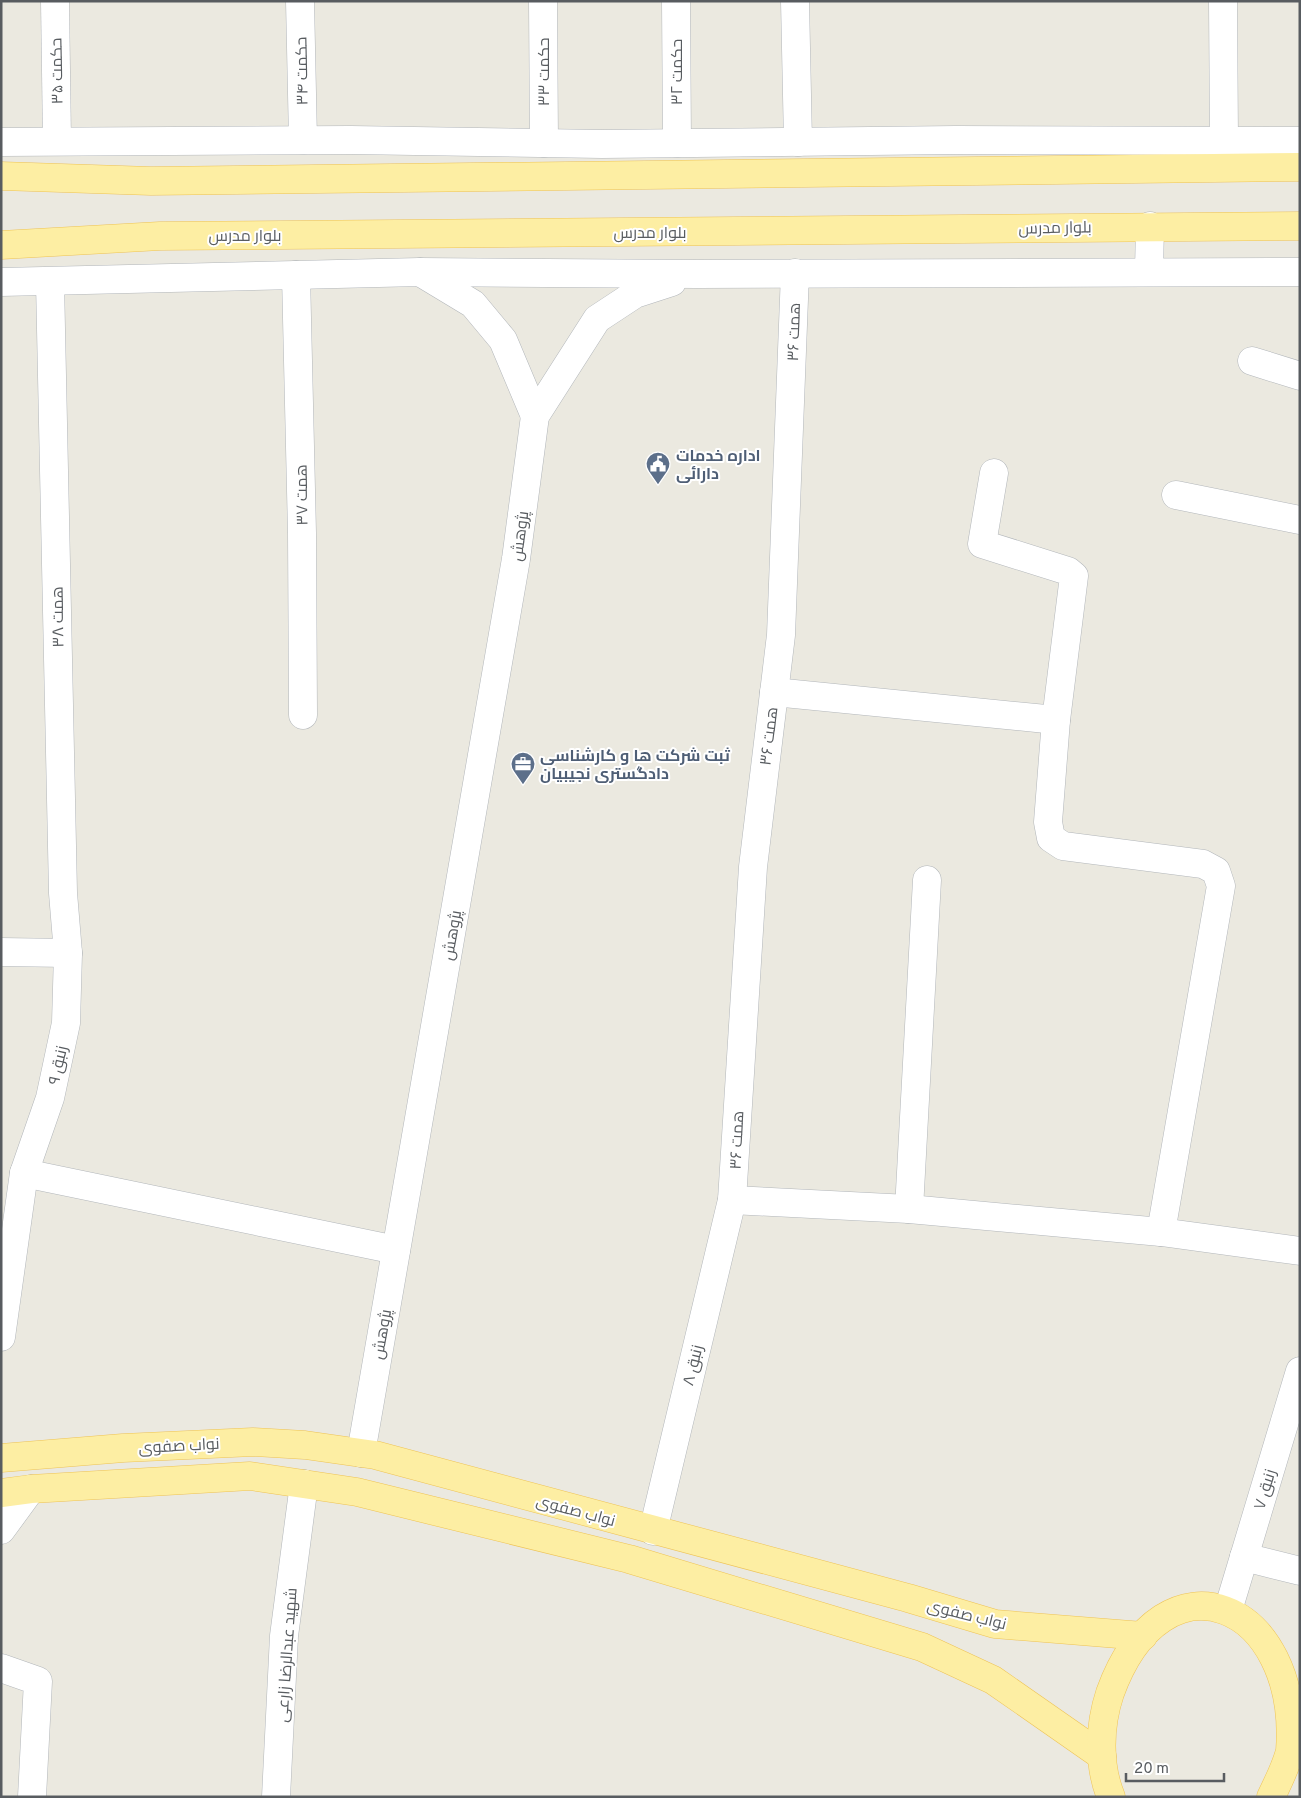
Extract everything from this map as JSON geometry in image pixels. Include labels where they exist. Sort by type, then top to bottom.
[{"type":"main road","points":[[1,176],[151,181],[1300,167]]},
{"type":"main road","name":"بلوار مدرس","points":[[1,245],[160,236],[1300,226]]},
{"type":"main road","name":"نواب صفوی","points":[[1,1458],[123,1448],[253,1442],[305,1445],[360,1453],[996,1624],[1143,1636]]},
{"type":"main road","points":[[1,1493],[31,1489],[250,1476],[357,1492],[629,1559],[922,1647],[993,1680],[1102,1756]]},
{"type":"main road","points":[[507,1529],[518,1495]]},
{"type":"main road","points":[[1111,1797],[1106,1784],[1102,1756],[1106,1705],[1126,1658],[1143,1636],[1167,1617],[1197,1606],[1229,1607],[1258,1622],[1279,1646],[1290,1673],[1297,1702],[1290,1752],[1271,1797]]},
{"type":"street","name":"حکمت ۳۵","points":[[55,1],[57,141]]},
{"type":"street","name":"حکمت ۳۴","points":[[300,1],[303,140]]},
{"type":"street","name":"حکمت ۳۳","points":[[543,1],[544,143]]},
{"type":"street","name":"حکمت ۳۲","points":[[676,1],[676,143]]},
{"type":"street","points":[[796,1],[798,142]]},
{"type":"street","points":[[1223,1],[1224,141]]},
{"type":"street","points":[[1,142],[303,140],[544,143],[1300,141]]},
{"type":"street","points":[[1148,271],[1150,226]]},
{"type":"street","points":[[1,282],[420,272],[697,274],[1148,271],[1300,272]]},
{"type":"street","points":[[420,272],[473,304],[502,340],[535,416]]},
{"type":"street","name":"همت ۳۶","points":[[732,1200],[752,867],[781,635],[795,273]]},
{"type":"street","name":"پژوهش","points":[[360,1453],[514,568],[535,416],[597,319],[635,294],[697,274]]},
{"type":"street","name":"همت ۳۷","points":[[296,275],[302,523],[303,715]]},
{"type":"street","name":"همت ۳۸","points":[[50,282],[63,893],[68,953]]},
{"type":"street","points":[[1252,361],[1300,376]]},
{"type":"street","points":[[994,473],[982,544],[1068,571],[1074,576],[1056,720],[1048,822],[1051,838],[1063,846],[1203,864],[1216,871],[1221,886],[1160,1232]]},
{"type":"street","points":[[1176,495],[1300,520]]},
{"type":"street","points":[[774,692],[1056,720]]},
{"type":"street","points":[[909,1209],[927,880]]},
{"type":"street","points":[[1,952],[68,953]]},
{"type":"street","name":"زنبق ۹","points":[[1,1338],[24,1173],[50,1098],[66,1023],[68,953]]},
{"type":"street","points":[[24,1173],[396,1250]]},
{"type":"street","points":[[732,1200],[909,1209],[1160,1232],[1300,1251]]},
{"type":"street","name":"زنبق ۸","points":[[653,1531],[732,1200]]},
{"type":"street","name":"زنبق ۷","points":[[1229,1607],[1300,1371]]},
{"type":"street","name":"شهید عبدالرضا زارعی","points":[[276,1797],[284,1636],[304,1484]]},
{"type":"street","points":[[1,1530],[31,1489]]},
{"type":"street","points":[[1244,1557],[1300,1571]]},
{"type":"street","points":[[1,1668],[38,1681],[32,1797]]},
{"type":"place","name":"اداره خدمات دارائی","points":[[658,485]]},
{"type":"place","name":"ثبت شرکت ها و کارشناسی دادگستری نجیبیان","points":[[523,785]]}]
